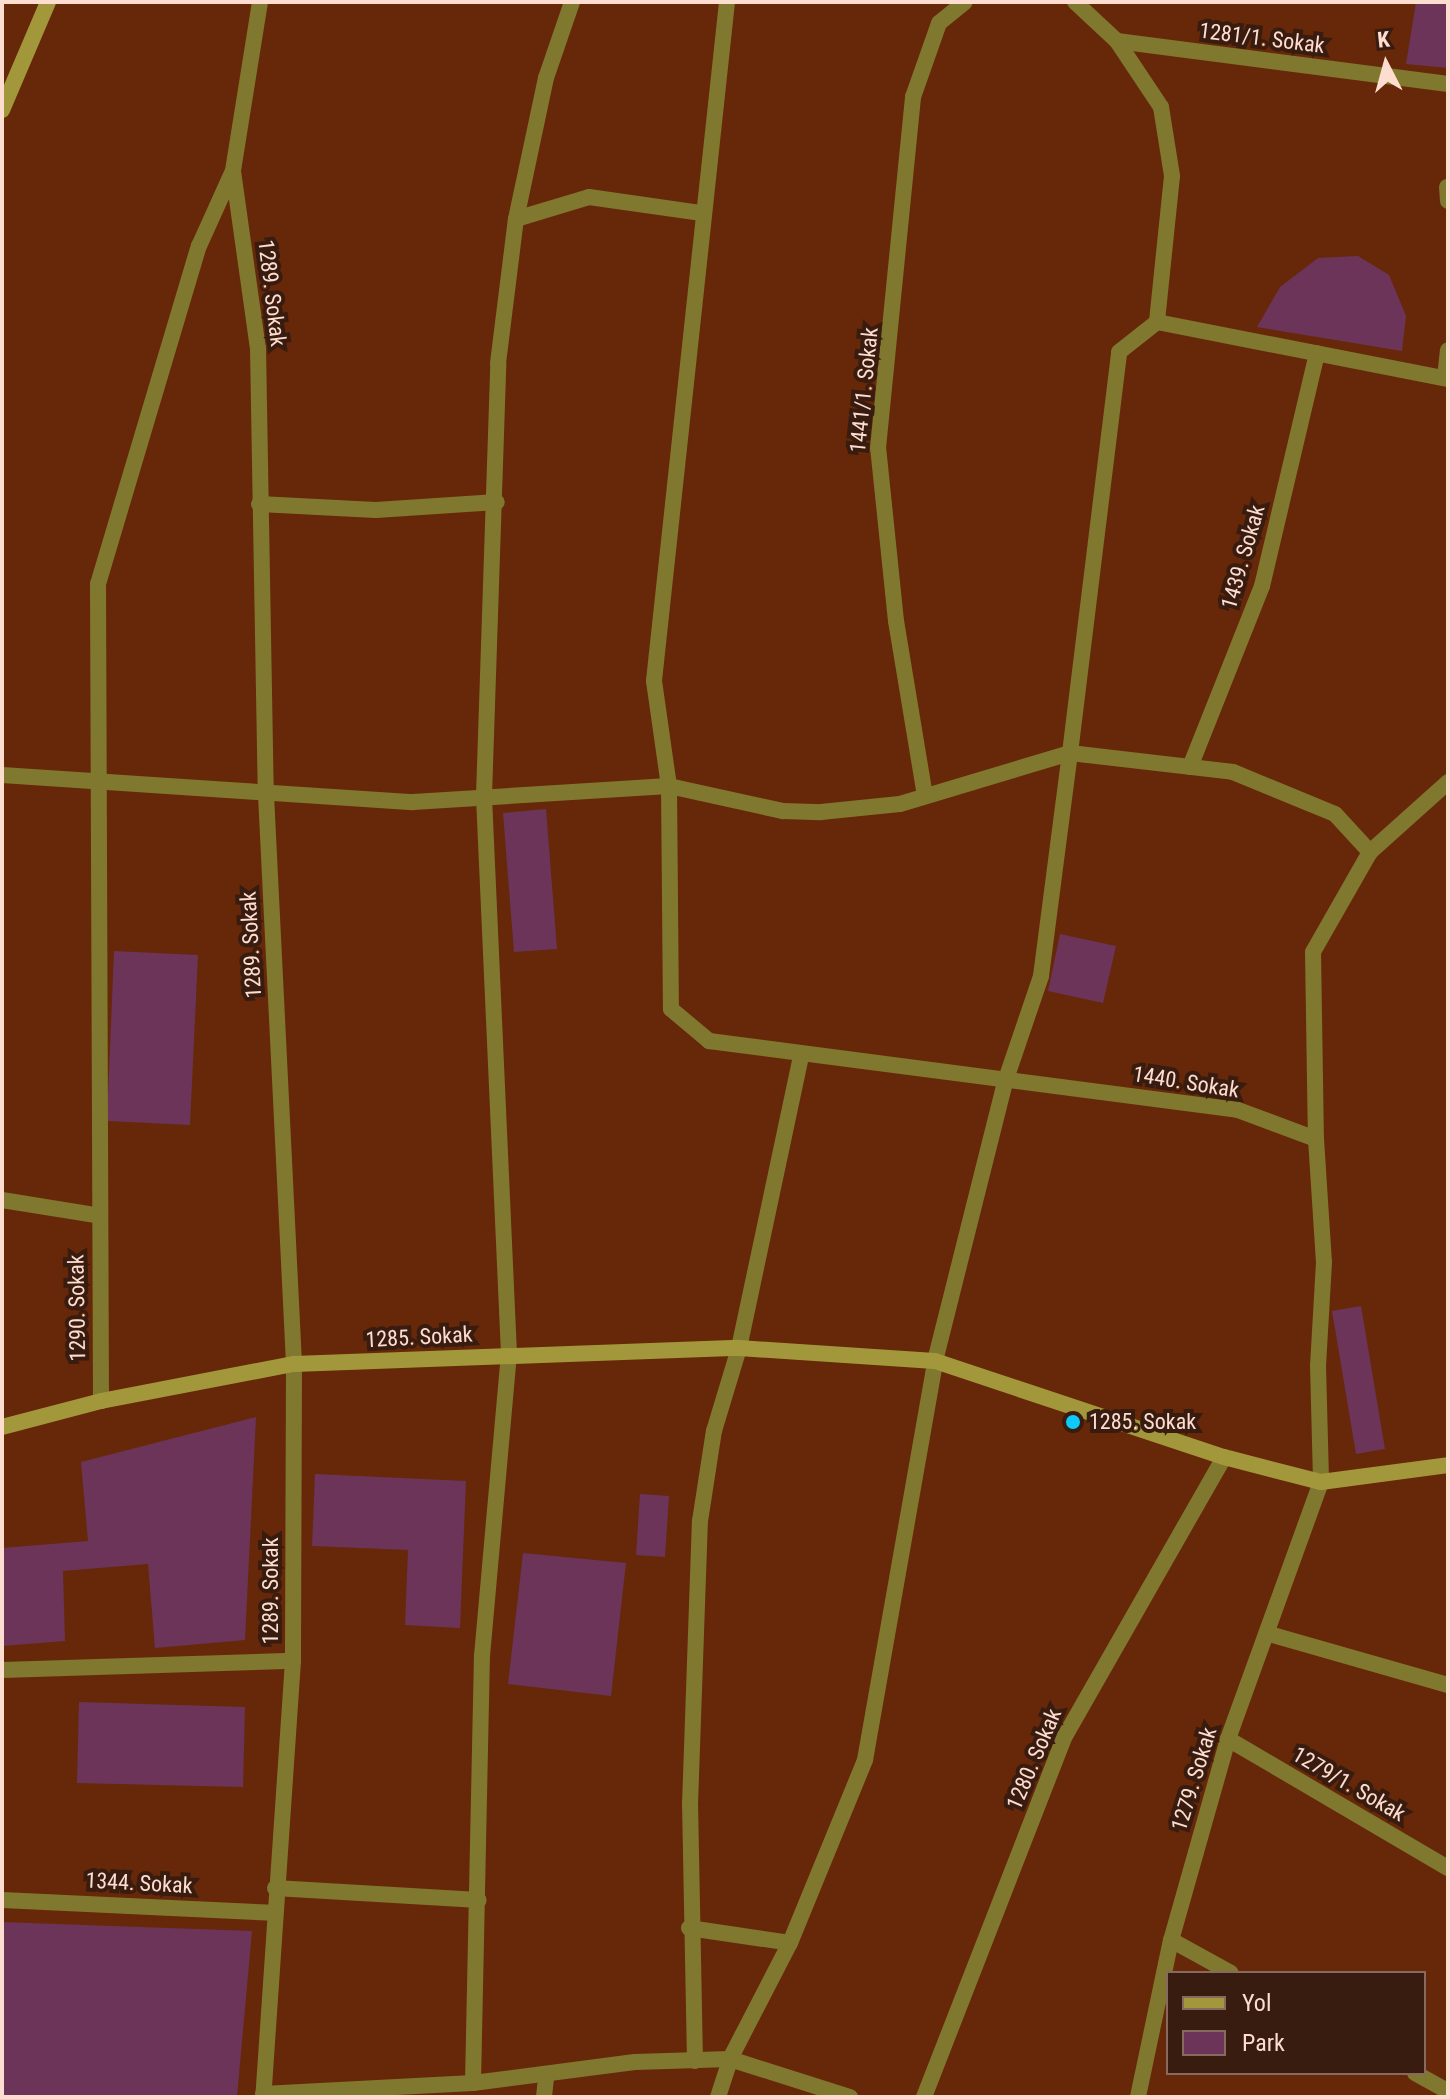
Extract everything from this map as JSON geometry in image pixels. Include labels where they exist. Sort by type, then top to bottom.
[{"type":"street","points":[[2,110],[48,2]]},
{"type":"street","name":"1289. Sokak","points":[[260,2],[233,171],[258,348],[266,795],[294,1364],[293,1661],[273,1913],[263,2095]]},
{"type":"street","points":[[473,2083],[482,1656],[509,1354],[484,796],[497,502],[498,363],[516,219],[546,78],[572,2]]},
{"type":"street","name":"1440. Sokak","points":[[727,2],[654,681],[669,786],[671,1009],[709,1041],[801,1056],[1238,1110],[1316,1139]]},
{"type":"street","name":"1441/1. Sokak","points":[[925,796],[896,621],[878,448],[913,97],[939,23],[965,2]]},
{"type":"street","points":[[718,2097],[730,2059],[790,1943],[865,1760],[935,1361],[1006,1079],[1041,976],[1119,352],[1157,322],[1172,176],[1161,107],[1117,41],[1075,2]]},
{"type":"street","name":"1281/1. Sokak","points":[[1117,41],[1448,84]]},
{"type":"street","name":"1290. Sokak","points":[[101,1401],[96,1215],[101,782],[98,584],[199,246],[233,171]]},
{"type":"street","points":[[516,219],[589,197],[702,213]]},
{"type":"street","points":[[1157,322],[1446,379],[1448,350]]},
{"type":"street","name":"1439. Sokak","points":[[1190,767],[1262,586],[1317,353]]},
{"type":"street","points":[[259,504],[376,510],[497,502]]},
{"type":"street","points":[[2,775],[266,795],[413,802],[669,786],[783,811],[868,807],[925,796],[1070,753],[1233,772],[1335,814],[1370,852]]},
{"type":"street","points":[[1321,1482],[1318,1365],[1324,1262],[1316,1139],[1313,952],[1370,852],[1448,782]]},
{"type":"street","points":[[695,2061],[689,1928],[700,1521],[714,1431],[739,1348],[801,1056]]},
{"type":"street","points":[[2,1200],[96,1215]]},
{"type":"street","name":"1285. Sokak","points":[[2,1427],[101,1401],[294,1364],[739,1348],[935,1361],[1224,1457],[1321,1482],[1448,1465]]},
{"type":"street","name":"1280. Sokak","points":[[924,2097],[1065,1736],[1224,1457]]},
{"type":"street","name":"1279. Sokak","points":[[1138,2097],[1171,1940],[1228,1739],[1269,1634],[1321,1482]]},
{"type":"street","points":[[1269,1634],[1448,1685]]},
{"type":"street","points":[[2,1670],[293,1661]]},
{"type":"street","name":"1279/1. Sokak","points":[[1228,1739],[1448,1868]]},
{"type":"street","points":[[275,1888],[479,1900]]},
{"type":"street","name":"1344. Sokak","points":[[2,1900],[273,1913]]},
{"type":"street","points":[[689,1928],[790,1943]]},
{"type":"street","points":[[1171,1940],[1227,1971]]},
{"type":"street","points":[[263,2095],[546,2077],[635,2062],[730,2059],[850,2097]]},
{"type":"street","points":[[1419,2075],[1444,2089]]},
{"type":"street","points":[[544,2097],[546,2077]]},
{"type":"green space","points":[[1416,2],[1448,2],[1448,68],[1406,64]]},
{"type":"green space","points":[[1358,256],[1389,275],[1406,316],[1402,351],[1257,327],[1280,287],[1318,258]]},
{"type":"green space","points":[[546,809],[557,949],[514,952],[503,813]]},
{"type":"green space","points":[[1060,934],[1116,946],[1103,1003],[1048,991]]},
{"type":"green space","points":[[114,951],[198,955],[190,1125],[107,1121]]},
{"type":"green space","points":[[1361,1306],[1385,1449],[1356,1454],[1332,1311]]},
{"type":"green space","points":[[256,1417],[245,1640],[155,1648],[148,1564],[63,1571],[65,1641],[2,1646],[2,1548],[88,1541],[81,1462]]},
{"type":"green space","points":[[315,1474],[466,1481],[460,1628],[405,1625],[408,1550],[312,1546]]},
{"type":"green space","points":[[640,1494],[669,1496],[665,1557],[636,1555]]},
{"type":"green space","points":[[523,1553],[626,1563],[611,1696],[508,1684]]},
{"type":"green space","points":[[79,1702],[245,1707],[243,1787],[77,1783]]},
{"type":"green space","points":[[2,1922],[252,1931],[237,2097],[2,2097]]},
{"type":"place","name":"1285. Sokak","points":[[1073,1422]]}]
